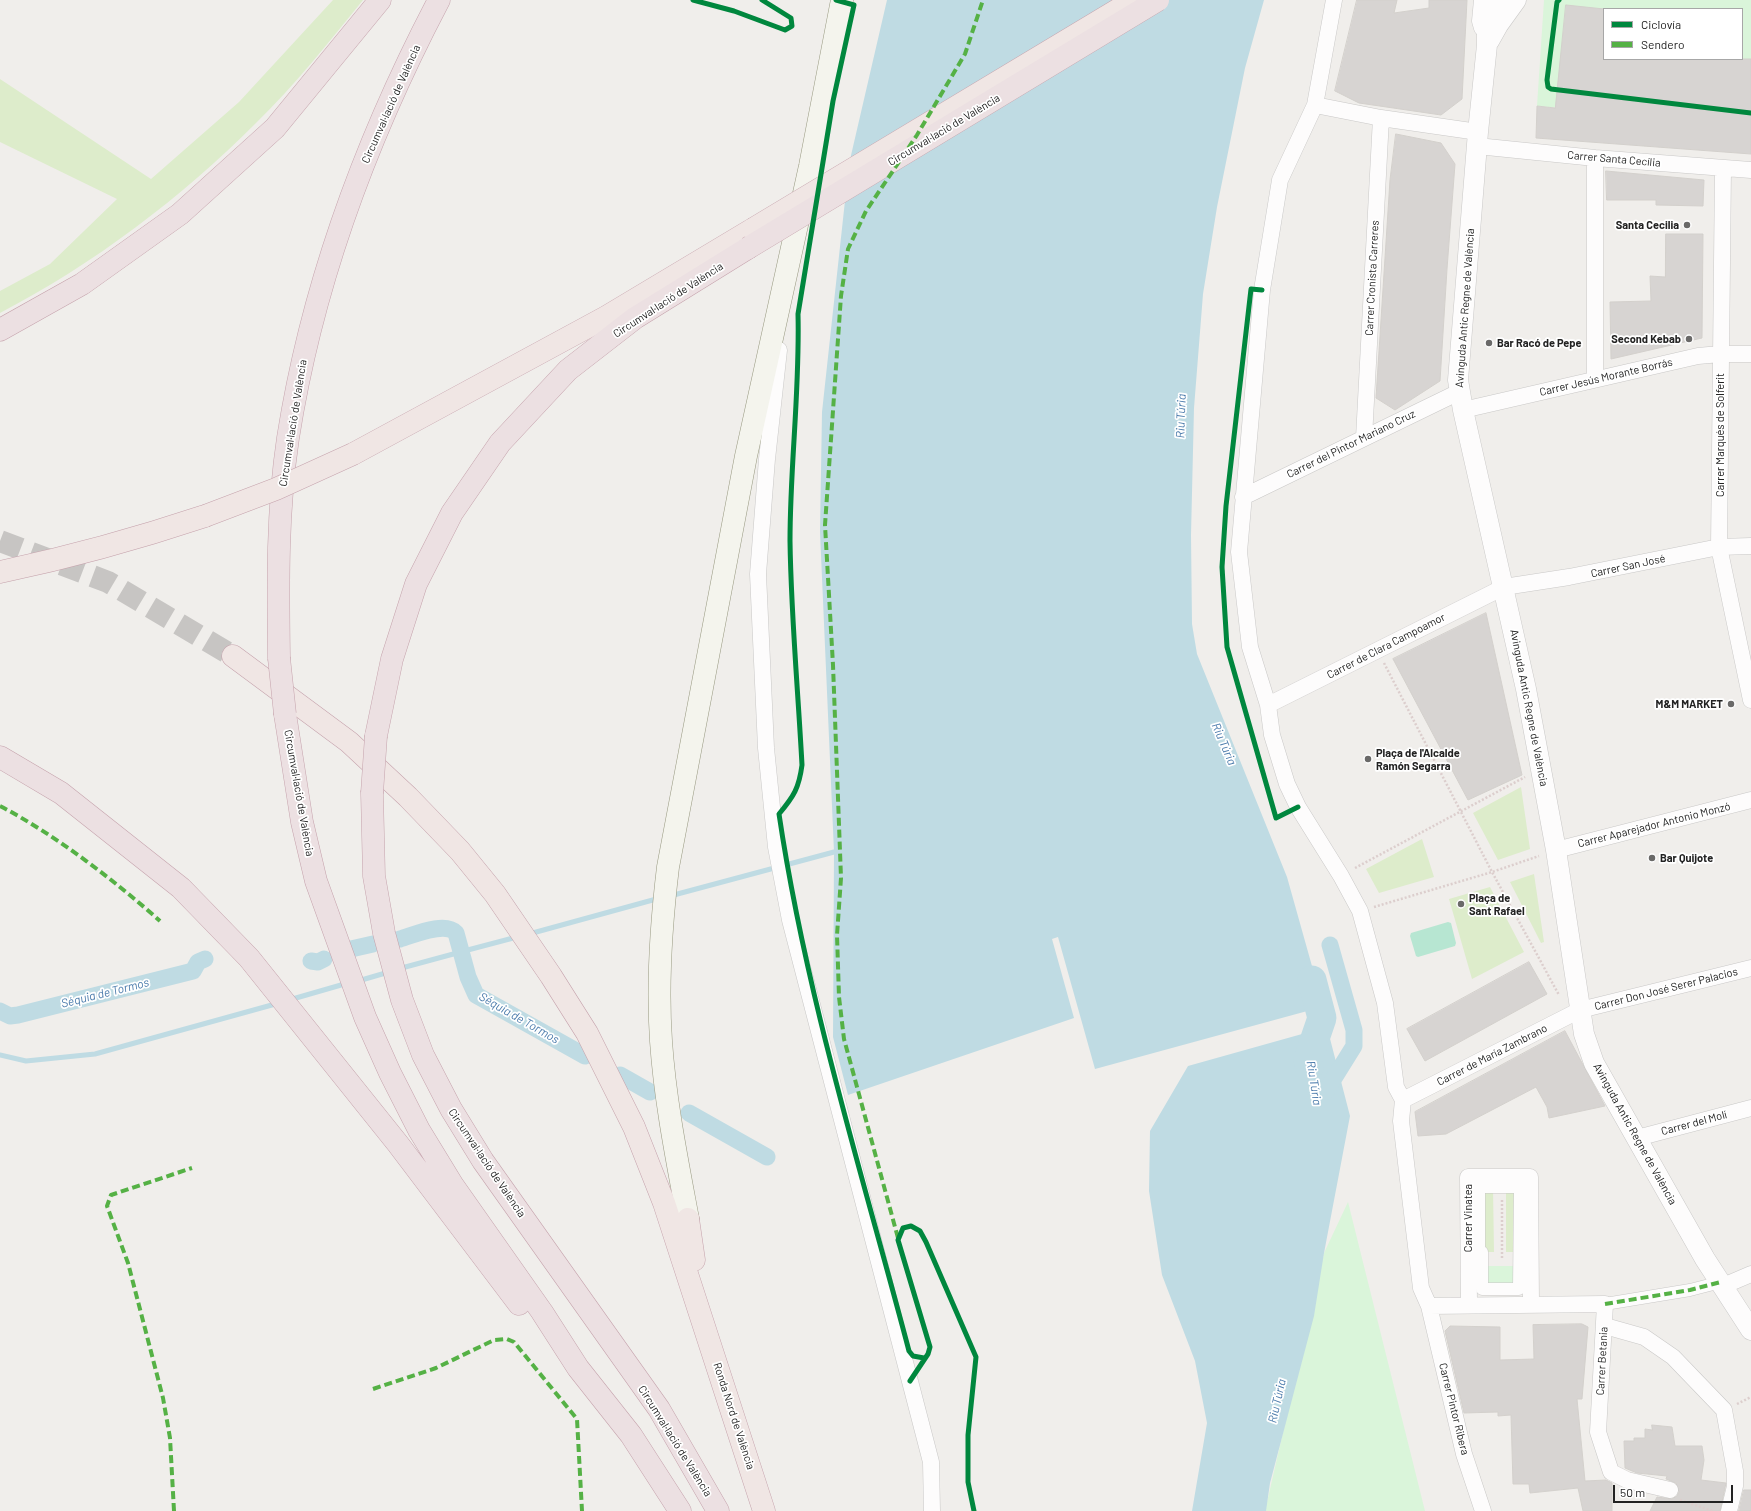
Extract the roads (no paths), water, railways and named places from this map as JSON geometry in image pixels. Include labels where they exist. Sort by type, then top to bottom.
[{"type":"highway","points":[[0,330],[82,284],[180,214],[275,128],[380,0]]},
{"type":"highway","name":"Circumval·lació de València","points":[[439,0],[374,138],[330,257],[305,348],[288,439],[280,513],[278,590],[279,658],[285,714],[302,822],[316,881],[365,1017],[390,1073],[419,1130],[452,1184],[542,1312],[578,1368],[631,1435],[680,1511]]},
{"type":"highway","points":[[0,572],[77,555],[139,538],[205,516],[276,489],[353,454],[750,239],[1134,0]]},
{"type":"highway","name":"Circumval·lació de València","points":[[718,1511],[659,1409],[483,1161],[450,1109],[423,1055],[402,1000],[384,932],[374,876],[372,793],[376,736],[392,659],[416,584],[452,513],[500,443],[568,370],[635,318],[750,239],[1158,0]]},
{"type":"highway","points":[[233,656],[348,742],[408,797],[460,851],[495,894],[587,1032],[634,1127],[664,1203],[703,1320]]},
{"type":"highway","points":[[0,757],[61,793],[181,888],[249,958],[318,1042],[398,1144],[532,1321],[578,1368]]},
{"type":"highway","points":[[688,1218],[703,1320]]},
{"type":"highway","name":"Ronda Nord de València","points":[[703,1320],[764,1511]]},
{"type":"main road","points":[[688,1218],[671,1124],[661,1042],[659,984],[662,923],[668,867],[746,456],[810,166],[842,0]]},
{"type":"street","points":[[1334,0],[1315,105],[1280,180],[1262,290],[1243,497],[1240,559],[1250,647],[1268,705],[1272,735],[1287,784],[1298,807],[1341,876],[1360,911],[1385,1003],[1396,1087],[1403,1100]]},
{"type":"street","name":"Avinguda Antic Regne de València","points":[[1482,0],[1480,21],[1487,45]]},
{"type":"street","name":"Avinguda Antic Regne de València","points":[[1494,0],[1487,21],[1487,45],[1477,139],[1458,380],[1461,401],[1504,587],[1541,768],[1556,850],[1584,1034],[1594,1063],[1722,1284],[1751,1330]]},
{"type":"street","name":"Avinguda Antic Regne de València","points":[[1487,45],[1498,25],[1516,0]]},
{"type":"street","name":"Carrer Santa Cecília","points":[[1315,105],[1477,139],[1595,158],[1751,170]]},
{"type":"street","name":"Carrer Cronista Carreres","points":[[1364,438],[1381,118]]},
{"type":"street","points":[[1595,158],[1595,379]]},
{"type":"street","points":[[810,166],[776,366],[766,459],[758,574],[766,748],[776,847],[790,920],[931,1462],[932,1511]]},
{"type":"street","name":"Carrer Marqués de Solferit","points":[[1722,168],[1719,547],[1751,700]]},
{"type":"street","name":"Carrer Jesús Morante Borrás","points":[[1461,401],[1595,379],[1698,356],[1751,354]]},
{"type":"street","name":"Carrer del Pintor Mariano Cruz","points":[[1243,497],[1364,438],[1461,401]]},
{"type":"street","name":"Carrer San José","points":[[1504,587],[1569,577],[1719,547],[1751,546]]},
{"type":"street","name":"Carrer de Clara Campoamor","points":[[1268,705],[1504,587]]},
{"type":"street","name":"Carrer Aparejador Antonio Monzó","points":[[1556,850],[1751,800]]},
{"type":"street","name":"Carrer Don José Serer Palacios","points":[[1579,1002],[1751,968]]},
{"type":"street","name":"Carrer de María Zambrano","points":[[1403,1100],[1579,1002]]},
{"type":"street","name":"Carrer Pintor Ribera","points":[[1403,1100],[1401,1121],[1420,1280],[1429,1306],[1464,1454],[1483,1511]]},
{"type":"street","name":"Carrer del Molí","points":[[1637,1138],[1751,1108]]},
{"type":"street","name":"Carrer Vinatea","points":[[1469,1305],[1468,1177],[1530,1176],[1531,1304]]},
{"type":"street","points":[[1479,1187],[1520,1187],[1518,1289],[1482,1289],[1482,1260],[1482,1252],[1480,1252],[1479,1187]]},
{"type":"street","points":[[1429,1306],[1605,1304],[1722,1284],[1751,1274]]},
{"type":"street","name":"Carrer Betania","points":[[1605,1304],[1598,1432],[1611,1472],[1627,1480],[1670,1490]]},
{"type":"street","points":[[1604,1326],[1644,1336],[1673,1357],[1724,1410],[1735,1471],[1729,1511]]},
{"type":"water","points":[[887,0],[1264,0],[1245,68],[1217,207],[1203,294],[1194,408],[1191,535],[1192,624],[1197,654],[1287,877],[1326,1016],[1319,1019],[1314,1004],[1310,1006],[1311,1010],[1095,1069],[1058,937],[1052,939],[1074,1018],[848,1095],[833,1037],[834,852],[820,532],[822,412],[849,164]]},
{"type":"water","points":[[1327,1027],[1350,1116],[1324,1253],[1314,1316],[1270,1483],[1266,1511],[1192,1511],[1207,1423],[1195,1361],[1162,1275],[1149,1191],[1150,1131],[1188,1066]]},
{"type":"waterway","points":[[670,896],[834,852]]},
{"type":"waterway","points":[[529,934],[660,898]]},
{"type":"waterway","name":"Séquia de Tormos","points":[[400,939],[429,930],[445,928],[456,933],[468,977],[476,995],[585,1056]]},
{"type":"waterway","points":[[464,951],[517,937]]},
{"type":"waterway","name":"Séquia de Tormos","points":[[351,949],[373,944]]},
{"type":"waterway","points":[[1326,1091],[1354,1046],[1354,1030],[1330,945]]},
{"type":"waterway","points":[[398,969],[457,953]]},
{"type":"waterway","name":"Séquia de Tormos","points":[[0,1011],[10,1016],[18,1015],[193,971],[198,962],[205,959]]},
{"type":"waterway","name":"Séquia de Tormos","points":[[311,961],[318,962],[324,959]]},
{"type":"waterway","points":[[358,981],[389,972]]},
{"type":"waterway","name":"Riu Túria","points":[[1309,1067],[1308,1059],[1322,1018],[1312,980]]},
{"type":"waterway","points":[[289,1000],[348,983]]},
{"type":"waterway","points":[[0,1055],[26,1061],[95,1054],[279,1003]]},
{"type":"waterway","name":"Séquia de Tormos","points":[[620,1075],[650,1092]]},
{"type":"waterway","name":"Séquia de Tormos","points":[[689,1113],[767,1157]]},
{"type":"tunnel","points":[[0,541],[108,582],[233,656]]},
{"type":"place","name":"Santa Cecilia","points":[[1687,225]]},
{"type":"place","name":"Second Kebab","points":[[1689,339]]},
{"type":"place","name":"Bar Racó de Pepe","points":[[1489,343]]},
{"type":"place","name":"M&M MARKET","points":[[1731,704]]},
{"type":"place","name":"Plaça de l'Alcalde Ramón Segarra","points":[[1368,759]]},
{"type":"place","name":"Bar Quijote","points":[[1652,858]]},
{"type":"place","name":"Plaça de Sant Rafael","points":[[1461,904]]}]
